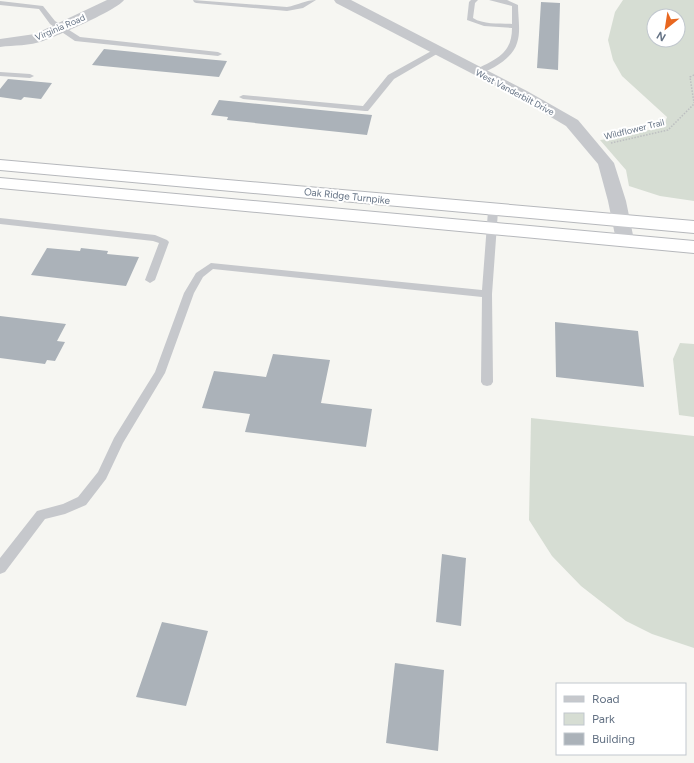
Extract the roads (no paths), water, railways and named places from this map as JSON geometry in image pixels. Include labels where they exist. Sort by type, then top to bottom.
[{"type":"highway","name":"Oak Ridge Turnpike","points":[[0,166],[195,182],[493,211],[694,227]]},
{"type":"highway","points":[[0,182],[694,247]]},
{"type":"street","name":"Virginia Road","points":[[0,43],[38,38],[117,0]]},
{"type":"street","name":"West Vanderbilt Drive","points":[[340,0],[572,123],[606,163],[617,201],[625,240]]},
{"type":"lane","points":[[196,1],[287,9],[301,7],[312,0]]},
{"type":"lane","points":[[474,0],[472,2],[469,19],[471,21],[477,23],[514,26]]},
{"type":"lane","points":[[478,72],[498,61],[508,53],[514,44],[516,37],[514,26],[515,5],[504,1],[492,0]]},
{"type":"lane","points":[[0,2],[41,7],[47,18],[59,28],[78,39],[218,54]]},
{"type":"lane","points":[[243,97],[365,109],[391,77],[438,51]]},
{"type":"lane","points":[[0,74],[30,76]]},
{"type":"lane","points":[[487,382],[487,294],[493,211]]},
{"type":"lane","points":[[0,221],[155,238],[164,242],[150,280]]},
{"type":"lane","points":[[0,568],[41,515],[65,509],[82,501],[102,475],[118,441],[160,373],[189,293],[199,274],[211,266],[487,294]]}]
